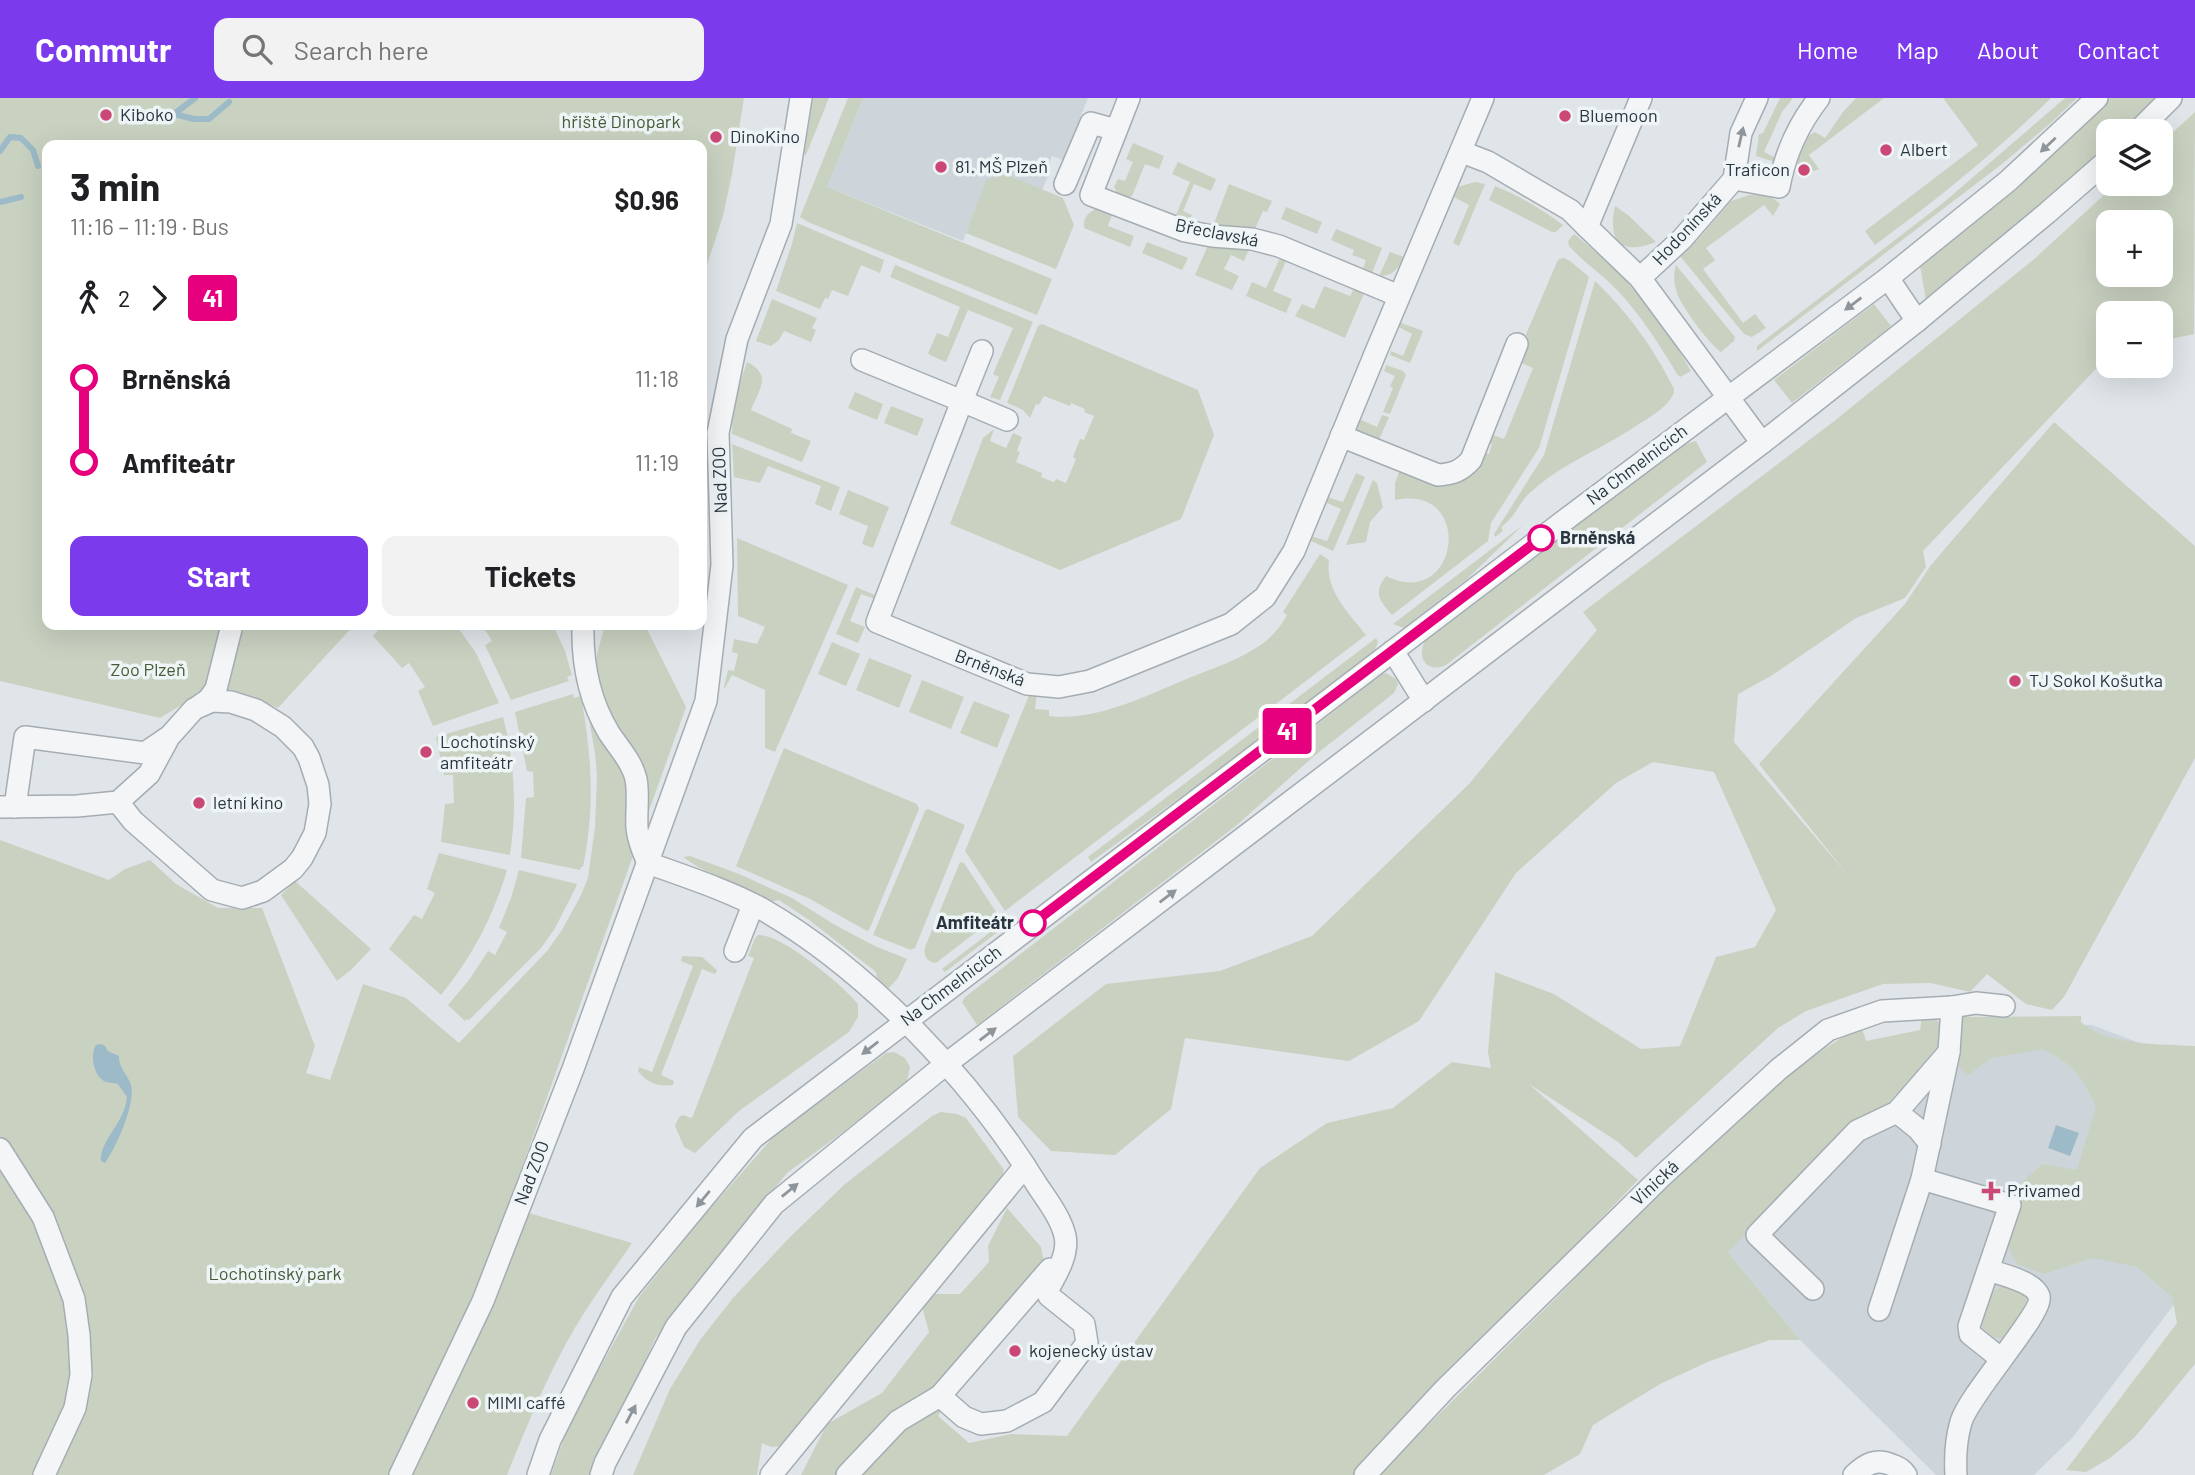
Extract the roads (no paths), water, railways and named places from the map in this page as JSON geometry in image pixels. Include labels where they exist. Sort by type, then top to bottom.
[{"type":"street","name":"Nad ZOO","points":[[400,1475],[483,1301],[573,1069],[706,701],[722,565],[718,433],[737,339],[781,224],[801,98]]},
{"type":"street","name":"Břeclavská","points":[[1129,98],[1091,195],[1185,231],[1252,239],[1279,246],[1399,296]]},
{"type":"street","name":"Brněnská","points":[[962,401],[877,622],[1027,684],[1059,687],[1090,681],[1231,624],[1265,597],[1294,551],[1483,98]]},
{"type":"street","points":[[1587,227],[1641,98]]},
{"type":"street","name":"Hodonínská","points":[[1640,278],[1682,239],[1734,179],[1741,133],[1757,98]]},
{"type":"street","name":"Hodonínská","points":[[1734,179],[1779,187],[1783,164],[1797,130],[1819,98]]},
{"type":"street","name":"Na Chmelnicích","points":[[538,1475],[550,1440],[622,1297],[753,1138],[1393,650],[1888,278],[2008,181],[2097,98]]},
{"type":"street","points":[[2150,119],[2171,98]]},
{"type":"street","points":[[1065,184],[1091,123],[1116,131]]},
{"type":"street","points":[[1462,152],[1488,162],[1570,210],[1640,278],[1762,443]]},
{"type":"street","points":[[601,1475],[676,1327],[774,1204],[946,1064],[1762,443],[1917,321],[2096,170]]},
{"type":"street","points":[[1888,278],[1917,321]]},
{"type":"street","points":[[1341,436],[1438,475],[1462,470],[1471,460],[1517,344]]},
{"type":"street","points":[[962,401],[982,351]]},
{"type":"street","points":[[862,360],[1007,420]]},
{"type":"street","points":[[169,737],[145,753],[25,737],[8,807],[77,806],[118,802],[149,774],[169,737],[216,689],[231,630]]},
{"type":"street","points":[[581,630],[587,682],[608,731],[629,761],[635,778],[637,830],[648,863],[753,905],[839,960],[905,1021],[961,1080],[1026,1166],[1059,1220],[1065,1237],[1065,1252],[1047,1291],[1049,1296],[1084,1324],[1087,1343],[1043,1402],[1007,1421],[981,1424],[964,1417],[940,1396]]},
{"type":"street","points":[[1393,650],[1424,701]]},
{"type":"street","points":[[118,802],[133,821],[212,890],[229,896],[251,896],[274,885],[302,858],[315,833],[320,804],[314,771],[303,747],[283,727],[256,710],[231,702],[212,701],[194,709]]},
{"type":"street","points":[[735,951],[753,905]]},
{"type":"street","name":"Vinická","points":[[1365,1475],[1540,1294],[1662,1176],[1788,1061],[1828,1030],[1882,1011],[1976,1003],[2004,1006]]},
{"type":"street","points":[[1879,1310],[1922,1180],[1949,1052],[1952,1007]]},
{"type":"street","points":[[1813,1289],[1757,1235],[1857,1131],[1897,1112],[1949,1052]]},
{"type":"street","points":[[1897,1112],[1918,1129],[1930,1144]]},
{"type":"street","points":[[0,1149],[43,1217],[74,1299],[79,1335],[81,1375],[75,1408],[44,1475]]},
{"type":"street","points":[[771,1475],[1026,1166]]},
{"type":"street","points":[[1922,1180],[2010,1205],[1969,1326],[1970,1334],[2000,1358]]},
{"type":"street","points":[[847,1475],[898,1421],[940,1396],[1065,1252]]},
{"type":"street","points":[[1956,1475],[1955,1460],[1961,1421],[1974,1394],[2025,1327],[2039,1304],[2036,1290],[2022,1282],[1987,1270]]},
{"type":"street","points":[[1854,1475],[1864,1465],[1875,1461],[1904,1470],[1906,1475]]},
{"type":"water","points":[[101,1044],[119,1056],[132,1093],[124,1125],[105,1163],[101,1161],[101,1154],[122,1115],[127,1097],[118,1084],[106,1082],[98,1075],[93,1059],[96,1045]]},
{"type":"water","points":[[2056,1125],[2079,1133],[2070,1156],[2048,1148]]},
{"type":"waterway","points":[[174,114],[195,98]]},
{"type":"waterway","points":[[174,114],[194,119],[209,119],[229,102]]},
{"type":"waterway","points":[[0,151],[10,137],[21,138],[33,150],[38,166]]},
{"type":"waterway","points":[[0,202],[21,197]]},
{"type":"place","name":"Kiboko","points":[[106,115]]},
{"type":"place","name":"Bluemoon","points":[[1565,116]]},
{"type":"place","name":"DinoKino","points":[[716,137]]},
{"type":"place","name":"Albert","points":[[1886,150]]},
{"type":"place","name":"81. MŠ Plzeň","points":[[941,167]]},
{"type":"place","name":"Traficon","points":[[1804,170]]},
{"type":"place","name":"Brněnská","points":[[1541,538]]},
{"type":"place","name":"TJ Sokol Košutka","points":[[2015,681]]},
{"type":"place","name":"Lochotínský amfiteátr","points":[[426,752]]},
{"type":"place","name":"letní kino","points":[[199,803]]},
{"type":"place","name":"Amfiteátr","points":[[1033,923]]},
{"type":"place","name":"Privamed","points":[[1991,1191]]},
{"type":"place","name":"kojenecký ústav","points":[[1015,1351]]},
{"type":"place","name":"MIMI caffé","points":[[473,1403]]},
{"type":"park label","name":"hřiště Dinopark","points":[[621,122]]},
{"type":"park label","name":"Zoo Plzeň","points":[[148,670]]},
{"type":"park label","name":"Lochotínský park","points":[[275,1274]]}]
